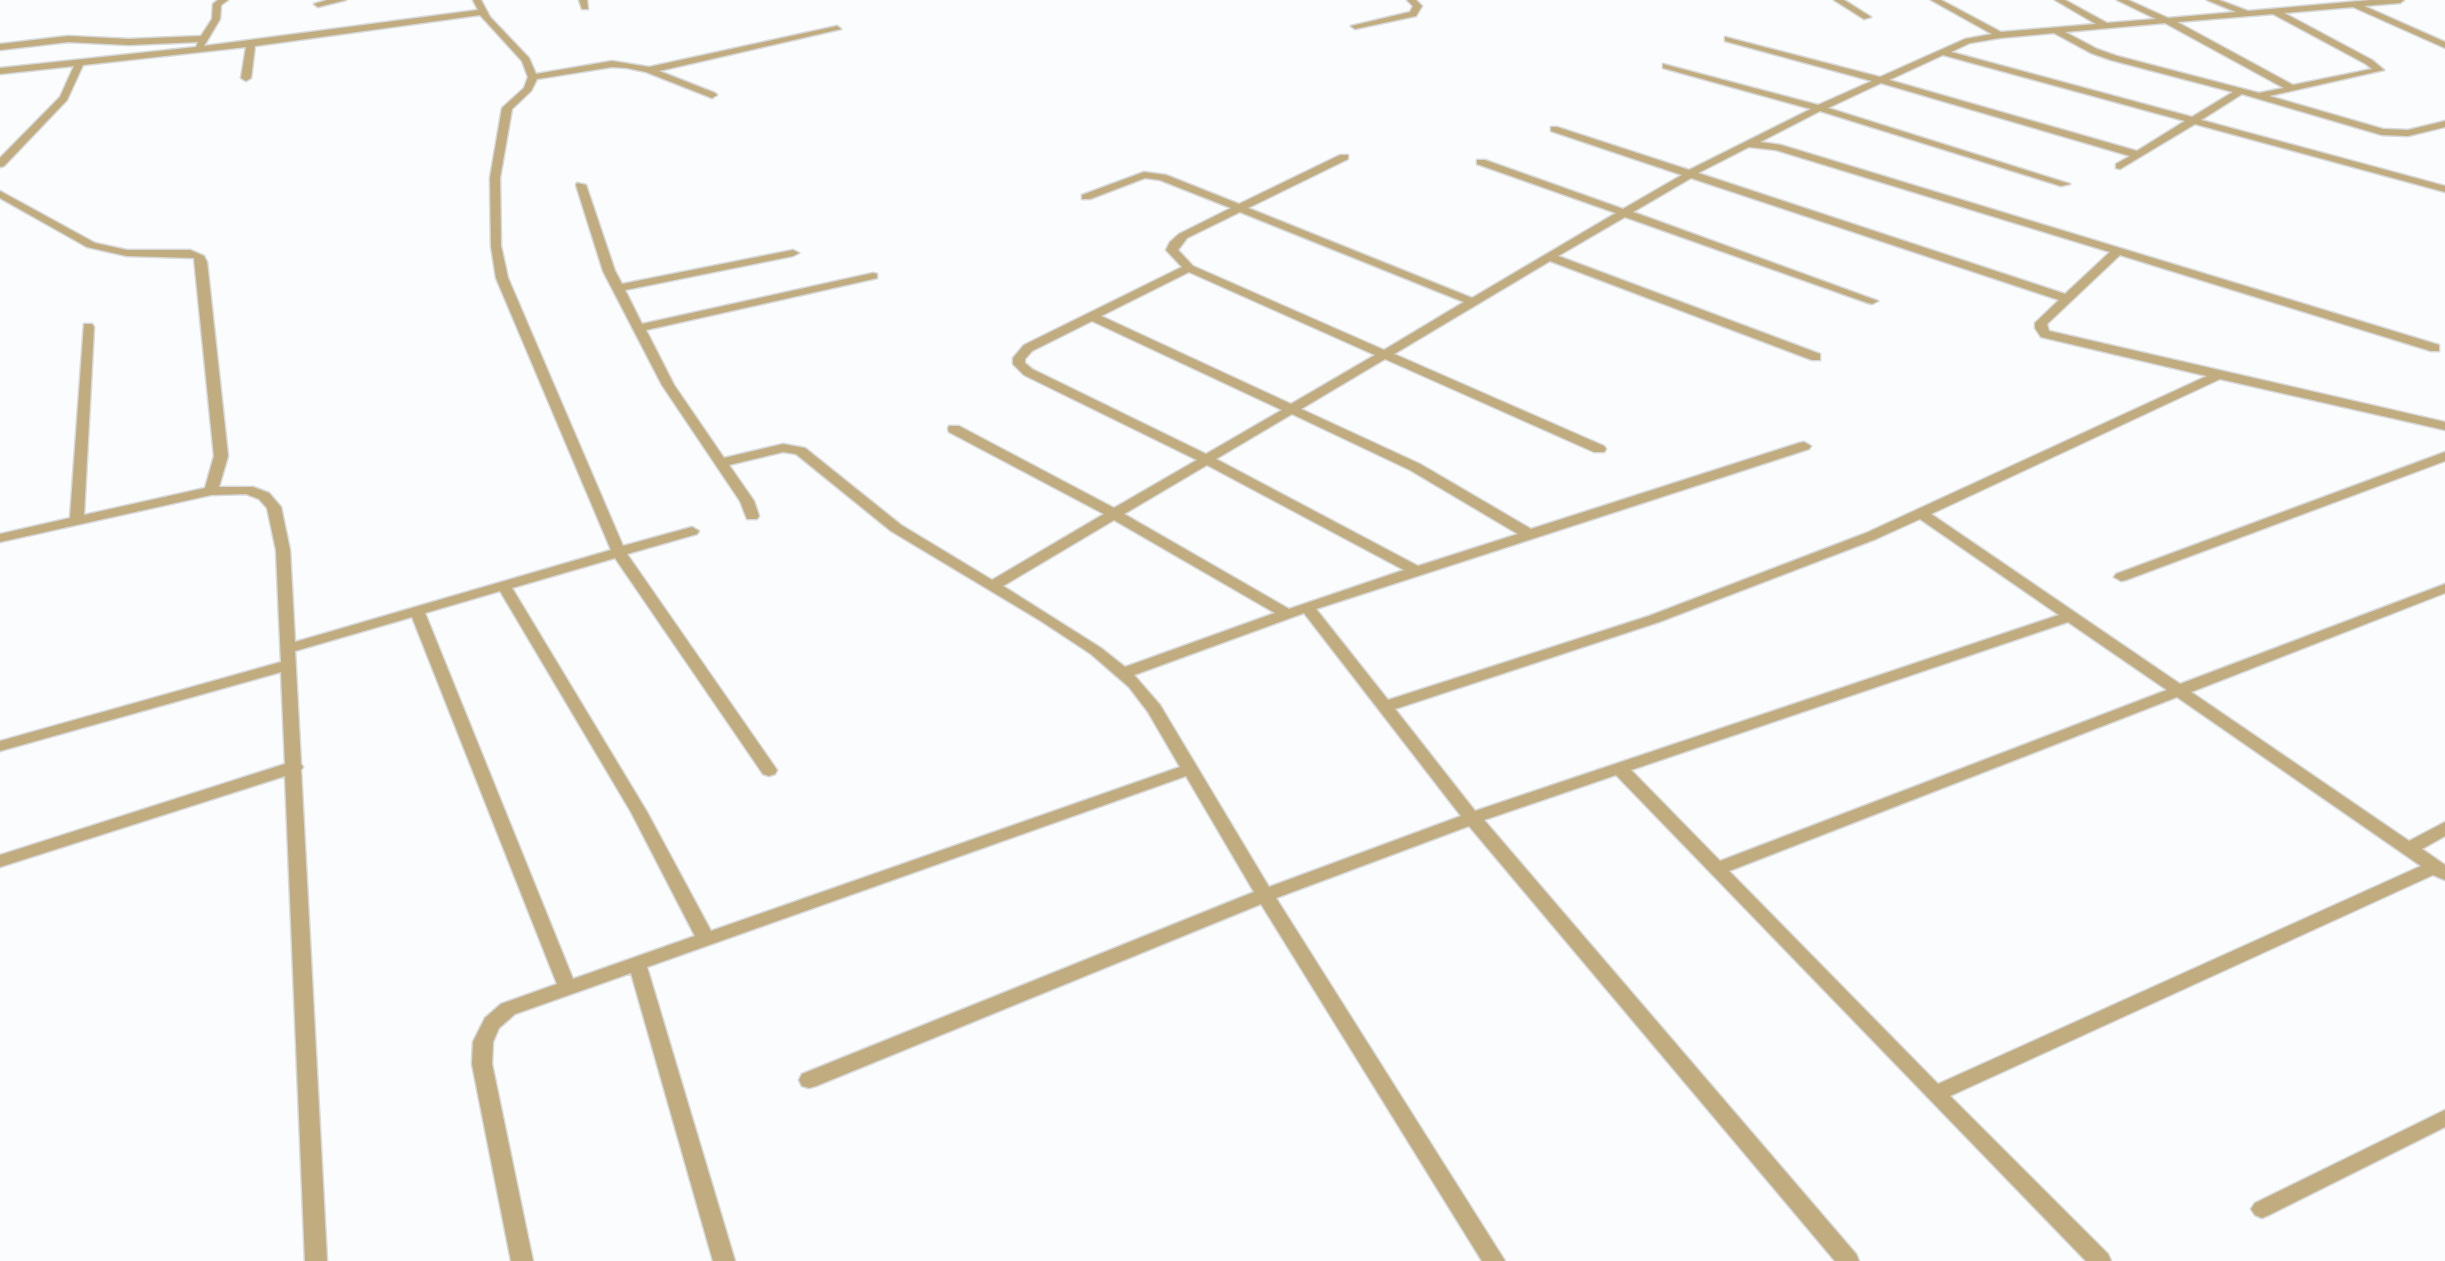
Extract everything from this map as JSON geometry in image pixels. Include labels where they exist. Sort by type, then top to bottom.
[{"type":"street","points":[[196,51],[216,19],[217,4],[224,0]]},
{"type":"street","points":[[318,4],[342,0]]},
{"type":"street","points":[[477,0],[482,12],[526,60],[533,76],[528,89],[507,108],[495,178],[496,246],[502,278],[620,553],[769,770]]},
{"type":"street","points":[[1355,26],[1413,14],[1418,6],[1411,0]]},
{"type":"street","points":[[1838,0],[1868,17]]},
{"type":"street","points":[[1935,0],[2000,35]]},
{"type":"street","points":[[2059,0],[2106,27]]},
{"type":"street","points":[[2121,0],[2168,21],[2293,89]]},
{"type":"street","points":[[2211,0],[2249,14]]},
{"type":"street","points":[[2309,0],[2329,7]]},
{"type":"street","points":[[992,586],[1690,174],[1819,108],[1941,52],[1968,41],[2000,35],[2400,0]]},
{"type":"street","points":[[2356,5],[2445,45]]},
{"type":"street","points":[[0,71],[196,51],[482,12]]},
{"type":"street","points":[[2259,96],[2379,70],[2276,12]]},
{"type":"street","points":[[649,70],[837,30]]},
{"type":"street","points":[[2057,31],[2094,51],[2114,58],[2241,91],[2382,132],[2408,133],[2445,124]]},
{"type":"street","points":[[0,46],[68,39],[129,42],[204,39]]},
{"type":"street","points":[[1728,39],[1880,80],[2139,155]]},
{"type":"street","points":[[246,78],[251,44]]},
{"type":"street","points":[[1941,52],[2445,189]]},
{"type":"street","points":[[2,160],[64,98],[79,64]]},
{"type":"street","points":[[533,76],[612,64],[649,70],[712,95]]},
{"type":"street","points":[[1666,66],[1819,108],[2065,184]]},
{"type":"street","points":[[2120,166],[2241,91]]},
{"type":"street","points":[[1554,129],[2067,299]]},
{"type":"street","points":[[1749,144],[1777,147],[2435,348]]},
{"type":"street","points":[[1344,157],[1182,236],[1174,244],[1172,250],[1189,268],[1599,449]]},
{"type":"street","points":[[1480,162],[1872,301]]},
{"type":"street","points":[[1086,197],[1132,179],[1152,175],[1473,302]]},
{"type":"street","points":[[581,185],[609,271],[668,385],[747,501],[752,516]]},
{"type":"street","points":[[0,194],[91,245],[127,253],[190,253],[198,256],[201,262],[222,456],[211,491]]},
{"type":"street","points":[[2118,252],[2041,322],[2041,328],[2045,334],[2445,426]]},
{"type":"street","points":[[618,288],[793,253]]},
{"type":"street","points":[[1550,257],[1816,357]]},
{"type":"street","points":[[1189,268],[1028,348],[1019,358],[1019,364],[1028,372],[1206,459],[1417,571]]},
{"type":"street","points":[[639,328],[873,276]]},
{"type":"street","points":[[1092,316],[1415,467],[1530,535]]},
{"type":"street","points":[[77,520],[88,327]]},
{"type":"street","points":[[1385,707],[1654,619],[1871,536],[2219,375]]},
{"type":"street","points":[[954,429],[1114,514],[1287,614]]},
{"type":"street","points":[[1122,674],[1307,607],[1804,446]]},
{"type":"street","points":[[720,463],[775,449],[790,448],[800,451],[896,528],[1096,651],[1134,683],[1154,709],[1265,895],[1494,1261]]},
{"type":"street","points":[[2121,577],[2445,456]]},
{"type":"street","points":[[0,538],[211,491],[248,490],[264,496],[274,507],[283,550],[316,1261]]},
{"type":"street","points":[[1922,514],[2440,870]]},
{"type":"street","points":[[0,746],[287,657],[417,611],[692,531]]},
{"type":"street","points":[[504,586],[639,812],[706,939]]},
{"type":"street","points":[[1717,870],[2445,588]]},
{"type":"street","points":[[1307,607],[1472,818],[1848,1261]]},
{"type":"street","points":[[417,611],[567,987]]},
{"type":"street","points":[[808,1080],[1265,895],[1472,818],[2071,616]]},
{"type":"street","points":[[0,861],[294,767]]},
{"type":"street","points":[[1619,768],[2100,1261]]},
{"type":"street","points":[[522,1261],[482,1064],[483,1042],[492,1023],[508,1009],[1190,769]]},
{"type":"street","points":[[2409,849],[2445,828]]},
{"type":"street","points":[[1935,1094],[2440,870]]},
{"type":"street","points":[[637,963],[724,1261]]},
{"type":"street","points":[[2262,1209],[2445,1118]]}]
